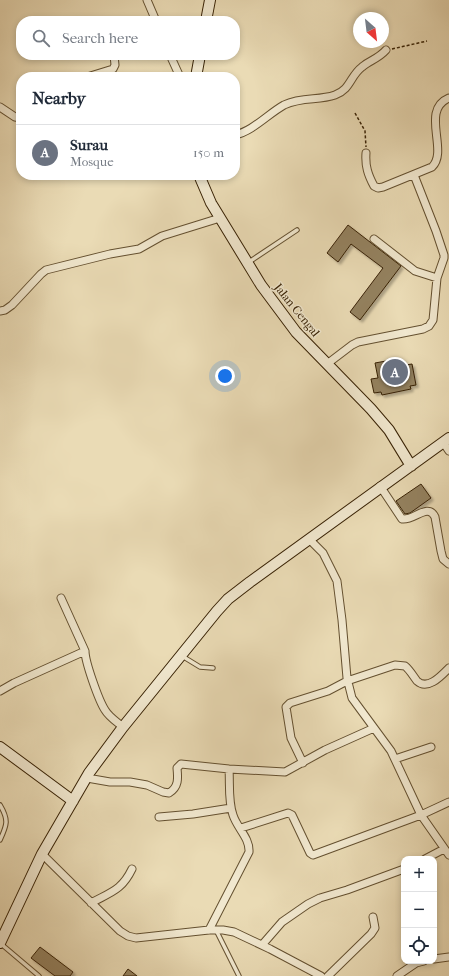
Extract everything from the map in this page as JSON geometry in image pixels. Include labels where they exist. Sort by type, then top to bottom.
[{"type":"main road","points":[[207,16],[210,0]]},
{"type":"main road","points":[[197,72],[199,60]]},
{"type":"main road","name":"Jalan Cengal","points":[[202,180],[211,203],[261,285],[296,332],[389,430],[411,466]]},
{"type":"main road","points":[[0,943],[42,854],[87,778],[123,727],[228,599],[380,486],[411,466],[446,440]]},
{"type":"main road","points":[[0,747],[73,801]]},
{"type":"street","points":[[147,0],[154,16]]},
{"type":"street","points":[[240,133],[278,109],[297,100],[326,97],[342,92],[349,85],[362,66],[380,57],[386,50]]},
{"type":"street","points":[[103,72],[112,69],[115,65],[114,60]]},
{"type":"street","points":[[172,60],[178,72]]},
{"type":"street","points":[[366,152],[366,166],[376,188],[384,187],[432,167],[438,160],[439,155],[436,134],[437,115],[440,103],[449,98]]},
{"type":"street","points":[[0,107],[16,117]]},
{"type":"street","points":[[327,364],[358,342],[427,328],[433,320],[437,278],[444,255],[414,175]]},
{"type":"street","points":[[0,311],[9,308],[46,270],[110,254],[139,249],[162,236],[220,218]]},
{"type":"street","points":[[374,239],[416,271],[437,278]]},
{"type":"street","points":[[446,440],[449,451]]},
{"type":"street","points":[[380,486],[398,516],[402,519],[409,519],[426,510],[431,510],[433,512],[443,559],[449,564]]},
{"type":"street","points":[[309,539],[323,553],[337,581],[347,681],[352,698],[396,759],[421,815],[449,855]]},
{"type":"street","points":[[61,598],[85,651],[86,659],[102,705],[110,716],[123,727]]},
{"type":"street","points":[[0,691],[14,683],[85,651]]},
{"type":"street","points":[[302,763],[291,738],[286,712],[286,705],[290,702],[328,691],[347,681],[395,666],[405,666],[418,681],[423,684],[428,684],[440,677],[449,668]]},
{"type":"street","points":[[87,778],[110,782],[130,782],[147,785],[169,793],[176,787],[178,782],[177,768],[181,764],[280,773],[290,770],[325,750],[374,728]]},
{"type":"street","points":[[396,759],[431,747]]},
{"type":"street","points":[[212,930],[249,852],[248,844],[241,828],[234,818],[231,808],[229,769]]},
{"type":"street","points":[[241,828],[288,813],[292,814],[310,853],[313,855],[421,815],[449,802]]},
{"type":"street","points":[[159,817],[231,808]]},
{"type":"street","points":[[431,856],[444,849]]},
{"type":"street","points":[[42,854],[120,931],[128,936],[136,938],[212,930],[234,932],[321,976]]},
{"type":"street","points":[[91,903],[121,886],[127,879],[132,869]]},
{"type":"street","points":[[262,945],[282,922],[308,904],[326,896],[401,870]]},
{"type":"street","points":[[328,976],[371,934],[374,928],[373,917]]},
{"type":"street","points":[[437,959],[449,957]]},
{"type":"street","points":[[397,976],[415,964]]},
{"type":"lane","points":[[248,263],[297,230]]},
{"type":"lane","points":[[182,656],[200,667],[213,668]]},
{"type":"lane","points":[[0,805],[7,819],[7,826],[0,840]]},
{"type":"lane","points":[[212,930],[239,976]]},
{"type":"lane","points":[[0,943],[39,976]]},
{"type":"path","points":[[386,50],[427,41]]},
{"type":"path","points":[[356,113],[366,135],[366,152]]},
{"type":"building","points":[[348,225],[401,266],[360,320],[350,312],[383,268],[351,244],[338,262],[327,253]]},
{"type":"building","points":[[397,359],[399,366],[412,364],[416,385],[410,386],[411,389],[382,395],[381,392],[374,393],[371,379],[378,378],[375,363]]},
{"type":"building","points":[[421,484],[431,498],[410,513],[405,514],[396,501]]},
{"type":"building","points":[[40,947],[73,972],[70,976],[55,976],[31,958]]},
{"type":"building","points":[[128,969],[137,976],[123,976]]},
{"type":"place","name":"Surau","points":[[395,372]]}]
